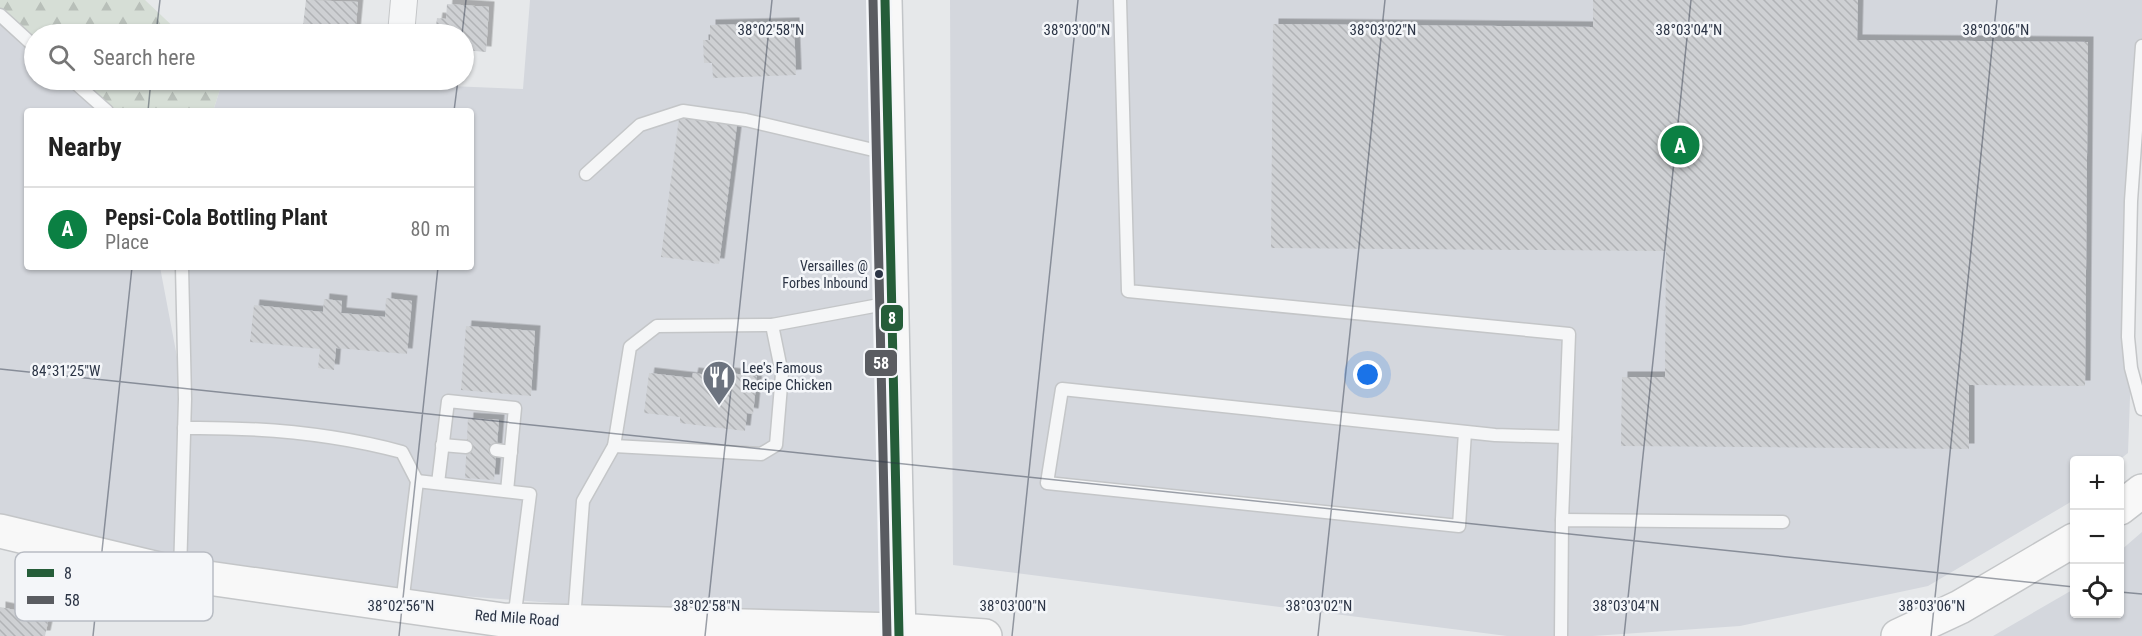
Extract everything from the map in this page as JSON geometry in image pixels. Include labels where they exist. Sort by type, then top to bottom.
[{"type":"main road","points":[[885,0],[899,633]]},
{"type":"main road","points":[[2124,505],[2142,491]]},
{"type":"main road","name":"Red Mile Road","points":[[0,531],[88,552]]},
{"type":"main road","points":[[1898,636],[1960,607],[2070,542]]},
{"type":"main road","name":"Red Mile Road","points":[[213,579],[564,626],[985,636]]},
{"type":"street","points":[[402,24],[404,0]]},
{"type":"lane","points":[[1120,0],[1128,291],[1569,334],[1564,437],[1561,636]]},
{"type":"lane","points":[[0,15],[24,37]]},
{"type":"lane","points":[[2142,46],[2131,201],[2127,337],[2142,409]]},
{"type":"lane","points":[[83,90],[104,108]]},
{"type":"lane","points":[[586,174],[640,125],[683,111],[746,120],[888,153]]},
{"type":"lane","points":[[181,552],[184,428],[182,270]]},
{"type":"lane","points":[[564,626],[583,501],[614,446],[630,347],[657,326],[772,325],[891,303]]},
{"type":"lane","points":[[614,446],[761,454],[776,445],[782,374],[772,325]]},
{"type":"lane","points":[[1465,432],[1459,526],[1047,483],[1062,389],[1465,432],[1564,437]]},
{"type":"lane","points":[[438,483],[448,401],[515,408],[507,491]]},
{"type":"lane","points":[[184,428],[242,428],[360,441],[402,452],[417,481],[402,606]]},
{"type":"lane","points":[[442,445],[466,447]]},
{"type":"lane","points":[[496,450],[511,452]]},
{"type":"lane","points":[[417,481],[530,494],[514,620]]},
{"type":"lane","points":[[1562,520],[1783,522]]},
{"type":"shaded area","points":[[530,0],[885,0],[899,630],[213,577],[213,552],[88,552],[0,531],[0,16],[24,37],[24,90],[83,90],[104,108],[24,108],[24,270],[161,270],[184,394],[182,270],[474,270],[474,108],[214,108],[220,90],[474,90],[474,87],[523,89]]},
{"type":"shaded area","points":[[950,0],[2142,0],[2142,134],[2139,148],[2128,453],[2124,456],[2070,456],[2069,503],[1928,586],[1740,626],[1593,636],[1507,636],[953,565]]},
{"type":"shaded area","points":[[2142,532],[2142,636],[1993,636],[2070,591],[2070,618],[2124,618],[2124,548]]},
{"type":"green space","points":[[0,0],[145,0],[170,24],[24,24],[24,37],[0,15]]},
{"type":"green space","points":[[83,90],[220,90],[214,108],[104,108]]},
{"type":"building","points":[[306,0],[358,2],[356,24],[303,24]]},
{"type":"building","points":[[1593,0],[1858,0],[1857,40],[2088,42],[2085,386],[1969,385],[1969,449],[1621,446],[1622,377],[1665,377],[1666,251],[1271,248],[1273,24],[1593,27]]},
{"type":"building","points":[[447,4],[489,7],[486,52],[474,51],[474,24],[436,24],[437,18],[446,19]]},
{"type":"building","points":[[794,23],[796,75],[713,78],[712,63],[704,63],[703,40],[710,40],[710,25]]},
{"type":"building","points":[[679,118],[737,125],[719,264],[661,257]]},
{"type":"building","points":[[386,298],[412,301],[407,354],[336,348],[334,370],[318,368],[320,349],[250,342],[254,305],[323,312],[324,299],[342,301],[341,313],[385,317]]},
{"type":"building","points":[[466,326],[535,331],[531,396],[461,390]]},
{"type":"building","points":[[709,371],[757,376],[753,414],[747,413],[745,431],[680,423],[680,417],[644,413],[649,373],[692,378],[693,373],[708,375]]},
{"type":"building","points":[[468,418],[499,420],[494,480],[465,478]]},
{"type":"building","points":[[0,607],[15,610],[15,621],[48,621],[45,636],[0,636]]},
{"type":"transit line","name":"58","points":[[873,0],[887,636]]},
{"type":"transit line","name":"8","points":[[885,0],[899,636]]},
{"type":"place","name":"Pepsi-Cola Bottling Plant","points":[[1680,145]]},
{"type":"place","name":"Versailles @ Forbes Inbound","points":[[879,274]]},
{"type":"place","name":"Lee's Famous Recipe Chicken","points":[[719,406]]}]
